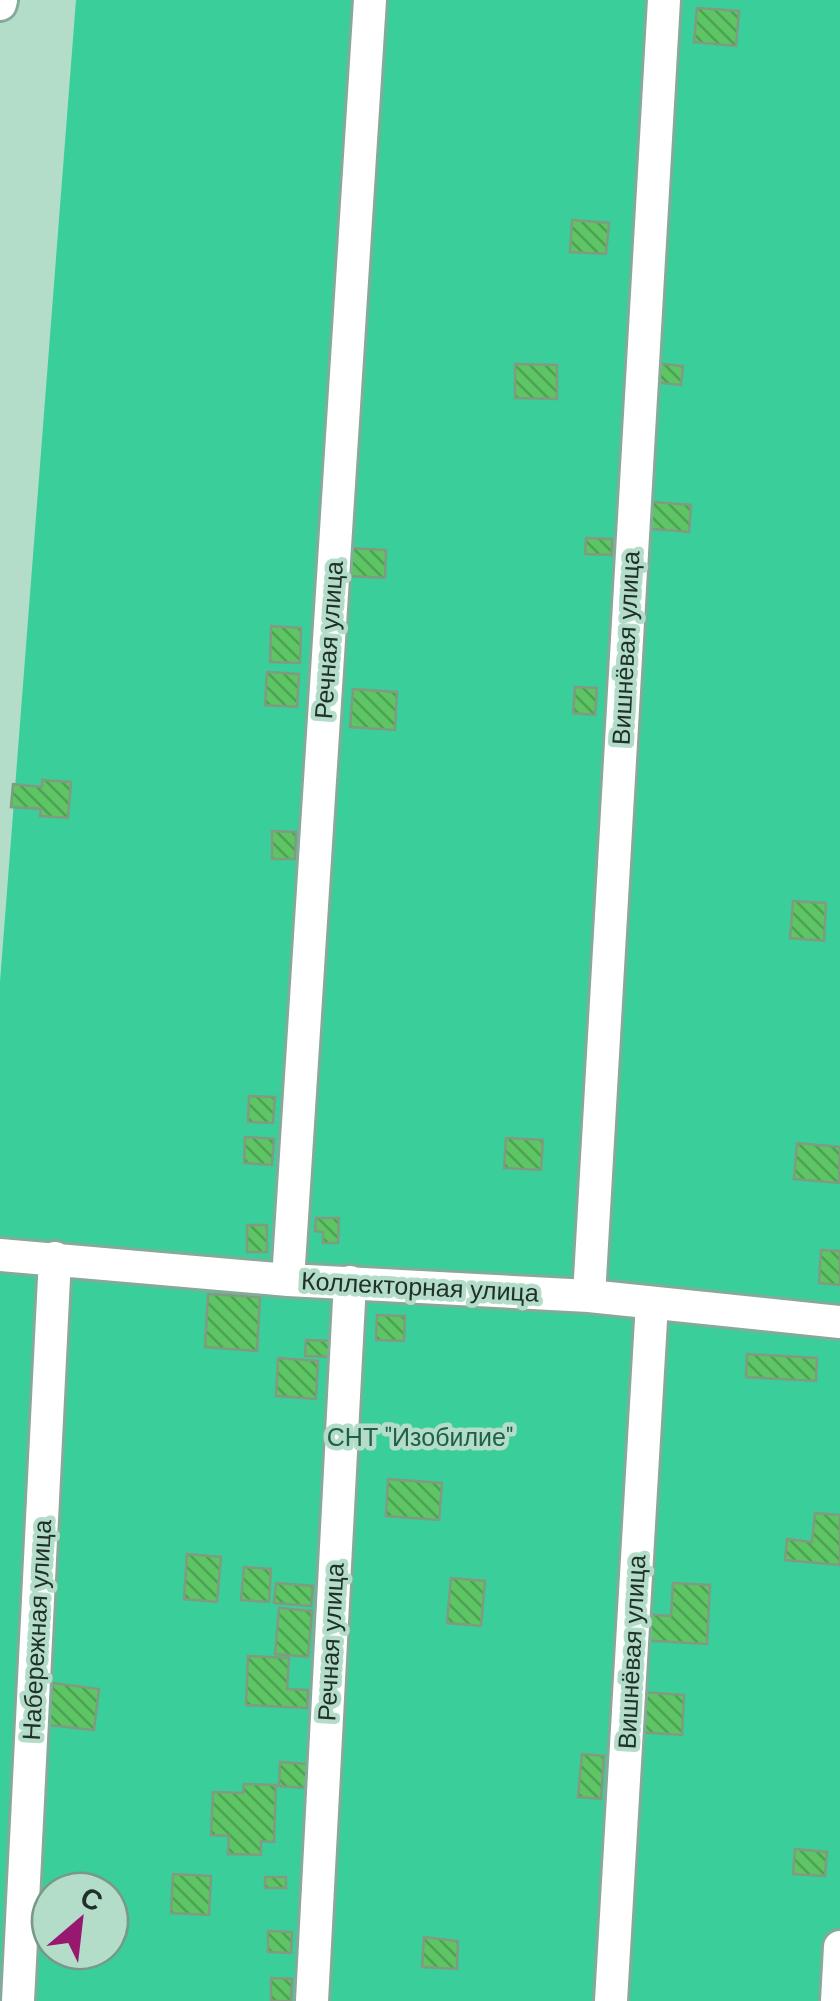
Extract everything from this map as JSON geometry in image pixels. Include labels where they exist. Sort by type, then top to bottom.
[{"type":"street","name":"Речная улица","points":[[288,1280],[370,0]]},
{"type":"street","name":"Вишнёвая улица","points":[[589,1296],[664,0]]},
{"type":"street","name":"Коллекторная улица","points":[[0,1254],[288,1280],[589,1296],[840,1322]]},
{"type":"street","name":"Набережная улица","points":[[18,2001],[56,1258]]},
{"type":"street","name":"Речная улица","points":[[312,2001],[350,1282]]},
{"type":"street","name":"Вишнёвая улица","points":[[610,2001],[652,1303]]},
{"type":"street","points":[[837,2001],[840,1947]]},
{"type":"green space","name":"СНТ \"Изобилие\"","points":[[76,0],[840,0],[840,2001],[0,2001],[0,982]]},
{"type":"building","points":[[697,8],[739,11],[736,46],[694,42]]},
{"type":"building","points":[[572,220],[609,223],[606,254],[570,252]]},
{"type":"building","points":[[654,363],[683,366],[681,385],[652,382]]},
{"type":"building","points":[[515,364],[557,365],[557,399],[515,398]]},
{"type":"building","points":[[642,501],[691,505],[689,532],[640,528]]},
{"type":"building","points":[[586,538],[612,539],[612,555],[585,554]]},
{"type":"building","points":[[348,548],[386,550],[385,578],[347,576]]},
{"type":"building","points":[[271,626],[301,628],[300,663],[270,662]]},
{"type":"building","points":[[267,672],[299,674],[297,707],[265,705]]},
{"type":"building","points":[[575,687],[597,688],[595,715],[573,713]]},
{"type":"building","points":[[353,689],[397,692],[395,730],[350,727]]},
{"type":"building","points":[[42,780],[71,782],[68,818],[40,816],[41,809],[11,807],[13,784],[42,787]]},
{"type":"building","points":[[272,831],[296,832],[295,859],[272,859]]},
{"type":"building","points":[[793,901],[826,903],[824,941],[790,938]]},
{"type":"building","points":[[249,1096],[275,1097],[273,1123],[248,1122]]},
{"type":"building","points":[[245,1137],[274,1139],[272,1165],[244,1163]]},
{"type":"building","points":[[506,1138],[543,1140],[541,1170],[504,1168]]},
{"type":"building","points":[[797,1143],[840,1147],[839,1183],[794,1179]]},
{"type":"building","points":[[316,1218],[339,1218],[338,1243],[323,1243],[323,1232],[315,1231]]},
{"type":"building","points":[[247,1225],[267,1225],[267,1252],[247,1252]]},
{"type":"building","points":[[821,1250],[840,1251],[840,1285],[819,1283]]},
{"type":"building","points":[[208,1294],[260,1297],[257,1351],[205,1347]]},
{"type":"building","points":[[377,1315],[405,1316],[404,1341],[376,1340]]},
{"type":"building","points":[[306,1340],[333,1341],[333,1357],[305,1356]]},
{"type":"building","points":[[747,1354],[817,1358],[816,1381],[746,1377]]},
{"type":"building","points":[[278,1358],[318,1361],[316,1399],[276,1396]]},
{"type":"building","points":[[388,1479],[442,1483],[439,1520],[386,1516]]},
{"type":"building","points":[[815,1513],[840,1515],[840,1565],[785,1560],[787,1539],[812,1542]]},
{"type":"building","points":[[187,1554],[221,1557],[217,1602],[184,1599]]},
{"type":"building","points":[[244,1567],[271,1569],[269,1602],[241,1600]]},
{"type":"building","points":[[451,1578],[485,1581],[481,1626],[447,1623]]},
{"type":"building","points":[[276,1583],[313,1586],[311,1606],[274,1603]]},
{"type":"building","points":[[673,1583],[710,1585],[707,1644],[638,1640],[640,1614],[671,1616]]},
{"type":"building","points":[[279,1608],[312,1611],[308,1657],[275,1654]]},
{"type":"building","points":[[248,1656],[289,1658],[287,1689],[308,1690],[307,1708],[246,1705]]},
{"type":"building","points":[[53,1683],[99,1689],[94,1730],[48,1725]]},
{"type":"building","points":[[641,1692],[684,1695],[682,1735],[638,1732]]},
{"type":"building","points":[[582,1754],[604,1756],[601,1799],[578,1797]]},
{"type":"building","points":[[280,1762],[308,1764],[307,1788],[279,1786]]},
{"type":"building","points":[[244,1784],[276,1785],[274,1842],[261,1841],[261,1855],[228,1854],[229,1836],[211,1835],[213,1792],[243,1793]]},
{"type":"building","points":[[795,1849],[827,1852],[825,1876],[793,1874]]},
{"type":"building","points":[[173,1874],[211,1876],[209,1915],[171,1913]]},
{"type":"building","points":[[265,1877],[286,1877],[286,1888],[265,1888]]},
{"type":"building","points":[[268,1931],[292,1932],[291,1953],[268,1952]]},
{"type":"building","points":[[424,1937],[458,1941],[457,1969],[422,1967]]},
{"type":"building","points":[[271,1978],[292,1979],[291,2001],[271,2001]]}]
